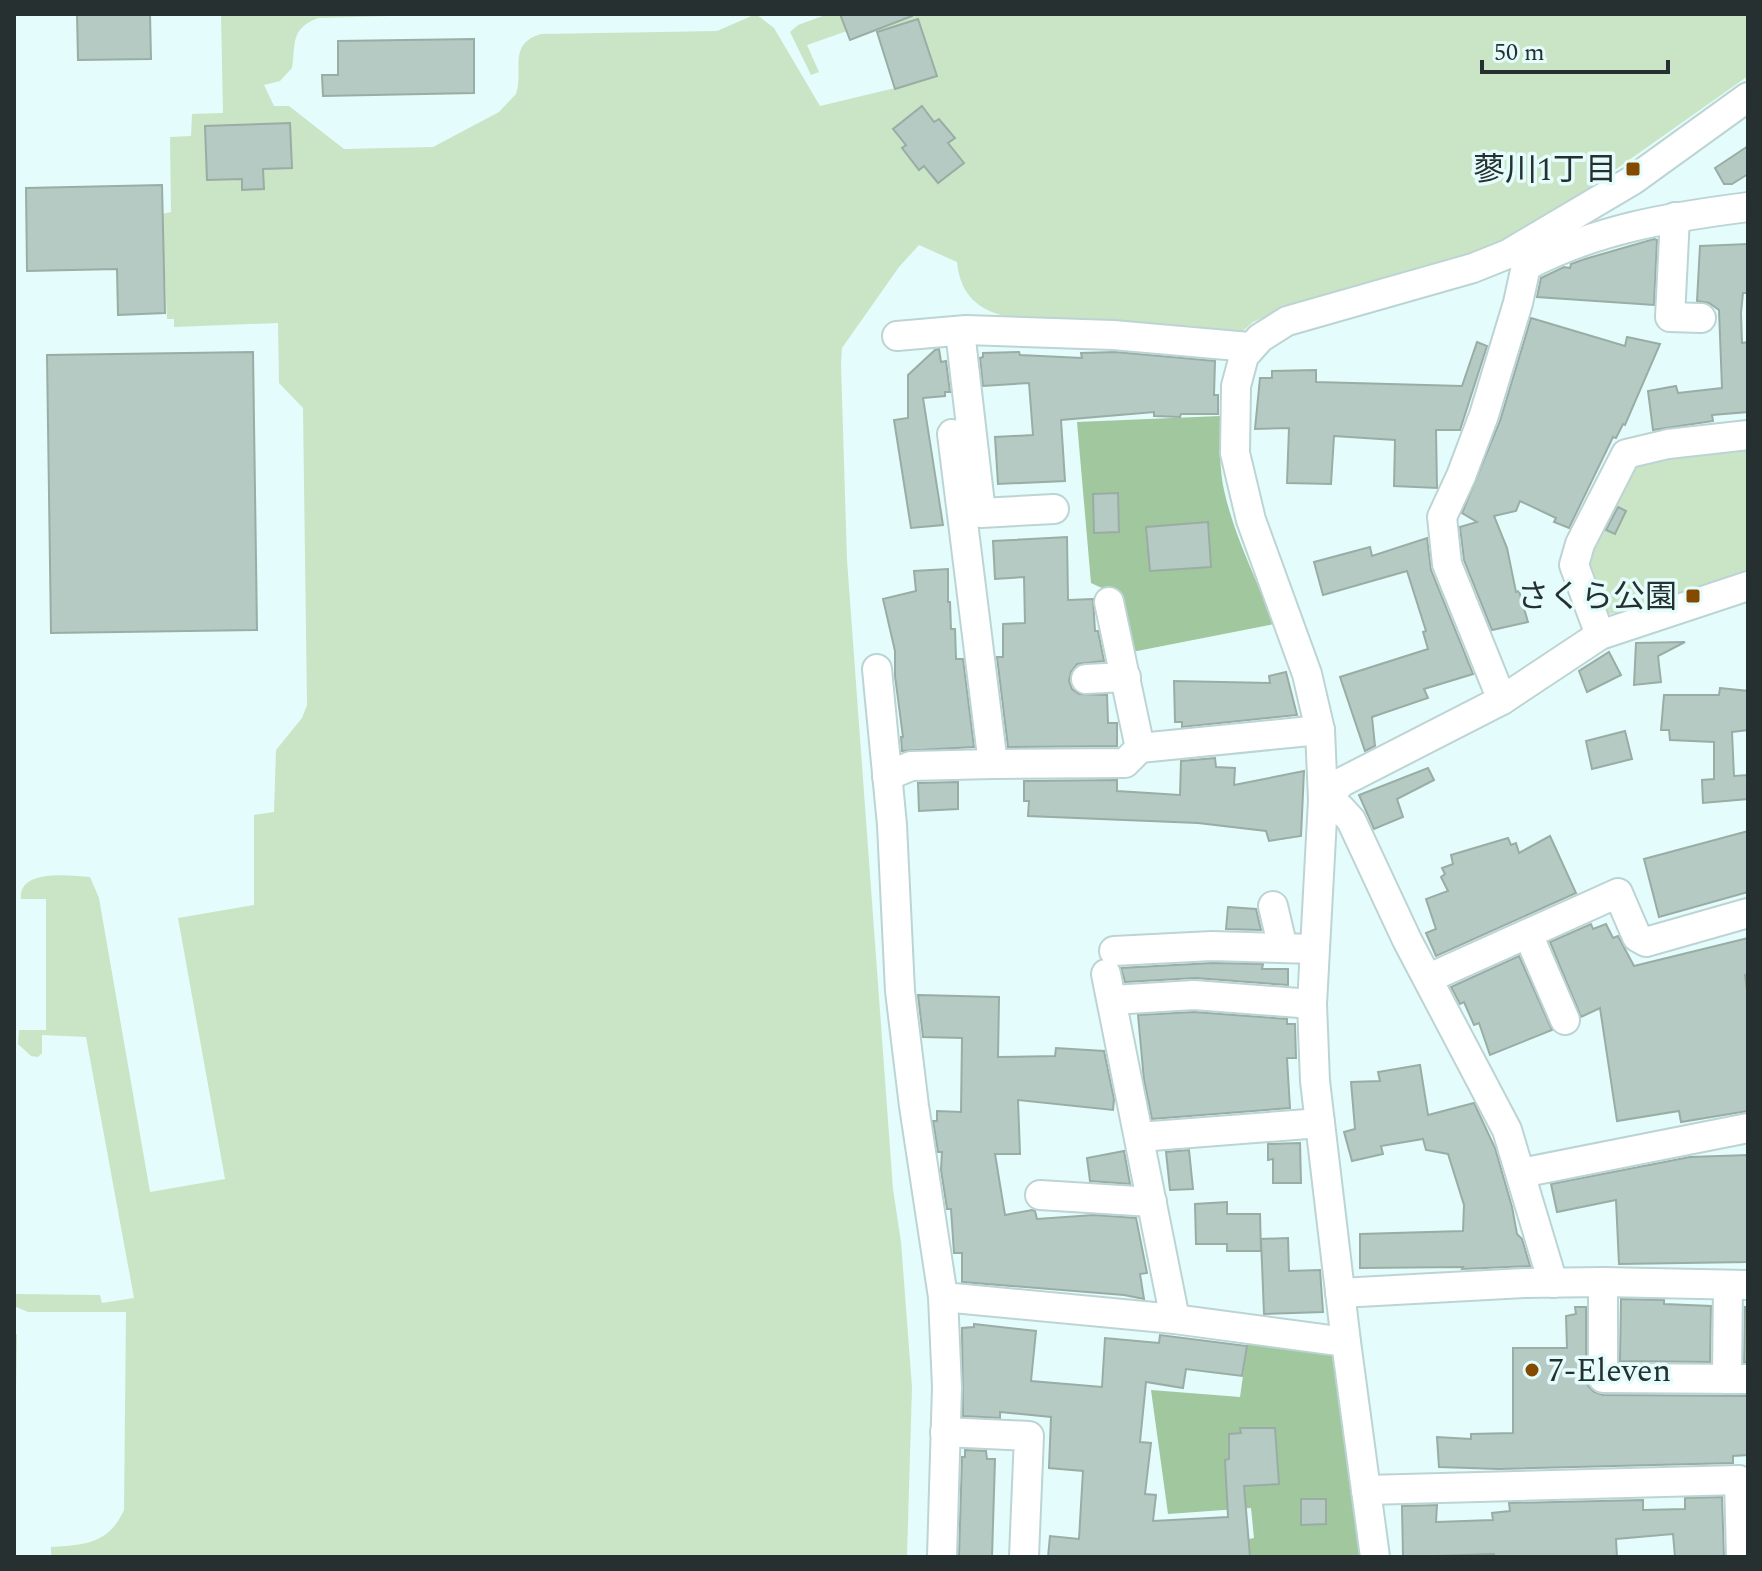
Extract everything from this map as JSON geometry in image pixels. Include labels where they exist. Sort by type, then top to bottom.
[{"type":"street","points":[[1375,1557],[1320,1123],[1312,1004],[1301,948],[1323,800],[1320,730],[1307,674],[1251,520],[1238,469],[1234,423],[1240,366],[1249,347],[1272,328],[1287,321],[1469,269],[1508,254],[1633,180],[1748,97]]},
{"type":"street","points":[[1526,266],[1571,244],[1605,232],[1675,217],[1748,207]]},
{"type":"street","points":[[1675,217],[1670,317],[1701,318]]},
{"type":"street","points":[[1502,700],[1447,564],[1442,517],[1484,415],[1526,266],[1539,237]]},
{"type":"street","points":[[897,336],[960,331],[1113,335],[1249,347]]},
{"type":"street","points":[[960,331],[981,513],[1054,509]]},
{"type":"street","points":[[952,434],[993,764]]},
{"type":"street","points":[[1600,635],[1574,565],[1580,544],[1626,454],[1668,444],[1748,435]]},
{"type":"street","points":[[1323,800],[1342,782],[1502,700],[1600,635],[1748,586]]},
{"type":"street","points":[[1109,602],[1140,748]]},
{"type":"street","points":[[877,669],[892,825],[900,991],[943,1297],[947,1387],[942,1557]]},
{"type":"street","points":[[1086,679],[1126,677]]},
{"type":"street","points":[[887,776],[911,766],[1125,763],[1140,748],[1320,730]]},
{"type":"street","points":[[1323,800],[1340,808],[1351,820],[1389,905],[1507,1130],[1553,1283]]},
{"type":"street","points":[[1429,978],[1618,893],[1637,937],[1646,942],[1748,913]]},
{"type":"street","points":[[1273,906],[1281,940],[1301,948]]},
{"type":"street","points":[[1528,934],[1565,1020]]},
{"type":"street","points":[[1111,975],[1212,946],[1301,948]]},
{"type":"street","points":[[1111,975],[1175,1319]]},
{"type":"street","points":[[1111,975],[1194,995],[1312,1004]]},
{"type":"street","points":[[1139,1137],[1320,1123]]},
{"type":"street","points":[[1521,1173],[1748,1128]]},
{"type":"street","points":[[1040,1195],[1152,1202]]},
{"type":"street","points":[[1340,1293],[1553,1283],[1603,1282],[1738,1285],[1738,1379],[1603,1378],[1603,1282]]},
{"type":"street","points":[[943,1297],[1175,1319],[1346,1342]]},
{"type":"street","points":[[945,1432],[1029,1436],[1024,1557]]},
{"type":"street","points":[[1366,1490],[1739,1480],[1744,1504],[1741,1557]]},
{"type":"green space","points":[[221,14],[462,14],[318,18],[303,27],[296,38],[292,68],[280,81],[264,85],[274,106],[289,106],[344,149],[433,147],[499,112],[516,94],[520,51],[530,38],[541,34],[717,31],[756,14],[774,28],[820,106],[895,88],[873,22],[807,45],[819,72],[811,75],[790,32],[798,25],[828,14],[1748,14],[1748,76],[1547,218],[1474,255],[1278,311],[1253,322],[1237,336],[998,314],[973,300],[962,284],[957,262],[919,245],[899,267],[842,348],[847,560],[893,1189],[901,1242],[912,1387],[907,1557],[51,1557],[51,1547],[85,1543],[103,1536],[111,1530],[124,1510],[126,1312],[28,1312],[14,1306],[14,1294],[100,1295],[102,1303],[134,1298],[86,1037],[42,1035],[42,1053],[38,1057],[31,1056],[18,1044],[19,1030],[46,1030],[46,899],[21,899],[22,889],[28,882],[48,876],[90,877],[99,898],[150,1192],[225,1179],[178,918],[254,905],[254,815],[274,812],[276,750],[302,718],[307,705],[303,408],[279,383],[278,323],[174,327],[174,319],[167,319],[162,214],[171,212],[170,137],[191,136],[192,114],[223,113]]},
{"type":"green space","points":[[1220,416],[1221,472],[1228,507],[1274,624],[1127,653],[1115,594],[1091,583],[1077,422]]},
{"type":"green space","points":[[1748,445],[1748,572],[1607,614],[1591,574],[1594,547],[1616,493],[1635,466],[1644,460],[1668,455]]},
{"type":"green space","points":[[14,1332],[17,1335],[14,1502]]},
{"type":"green space","points":[[1248,1340],[1328,1350],[1335,1358],[1363,1557],[1234,1557],[1238,1541],[1254,1538],[1251,1508],[1168,1514],[1151,1390],[1240,1397]]},
{"type":"building","points":[[77,14],[150,14],[151,59],[78,60]]},
{"type":"building","points":[[840,14],[912,14],[912,16],[850,40]]},
{"type":"building","points":[[918,19],[937,76],[895,89],[877,32]]},
{"type":"building","points":[[474,39],[474,93],[323,96],[322,75],[338,75],[338,41]]},
{"type":"building","points":[[922,106],[934,122],[939,119],[955,138],[948,143],[964,163],[938,183],[924,166],[919,170],[902,148],[906,145],[893,129]]},
{"type":"building","points":[[290,123],[292,168],[263,169],[264,189],[242,190],[242,179],[207,180],[205,126]]},
{"type":"building","points":[[1748,146],[1748,174],[1732,184],[1724,184],[1715,168]]},
{"type":"building","points":[[162,185],[165,313],[118,315],[117,269],[27,271],[26,188]]},
{"type":"building","points":[[1657,240],[1654,305],[1537,297],[1541,278],[1585,259]]},
{"type":"building","points":[[1748,244],[1748,293],[1743,293],[1741,313],[1742,343],[1748,342],[1748,412],[1712,415],[1713,421],[1653,430],[1648,391],[1676,386],[1678,393],[1722,388],[1719,310],[1709,303],[1697,301],[1700,246]]},
{"type":"building","points":[[1531,318],[1625,346],[1627,337],[1660,344],[1625,425],[1616,438],[1613,437],[1569,528],[1554,522],[1556,518],[1520,501],[1516,511],[1494,516],[1507,548],[1516,592],[1519,591],[1528,622],[1492,630],[1464,560],[1460,527],[1477,522],[1462,513],[1500,421]]},
{"type":"building","points":[[1477,342],[1487,346],[1460,430],[1436,430],[1437,488],[1394,486],[1395,440],[1334,436],[1331,484],[1287,483],[1289,428],[1255,429],[1260,378],[1272,378],[1272,371],[1316,370],[1316,382],[1462,386]]},
{"type":"building","points":[[939,349],[941,362],[946,361],[950,392],[945,392],[945,396],[923,398],[943,525],[911,528],[894,420],[908,418],[908,375]]},
{"type":"building","points":[[253,352],[257,630],[51,633],[47,355]]},
{"type":"building","points":[[1019,352],[1020,355],[1082,358],[1081,353],[1116,352],[1215,361],[1214,395],[1218,395],[1218,414],[1181,414],[1180,417],[1154,416],[1154,412],[1061,420],[1065,481],[998,484],[995,437],[1033,435],[1029,383],[983,386],[980,358],[983,353]]},
{"type":"building","points":[[1118,493],[1119,532],[1094,533],[1093,494]]},
{"type":"building","points":[[1618,507],[1626,511],[1615,534],[1606,530]]},
{"type":"building","points":[[1208,522],[1211,567],[1150,571],[1146,527]]},
{"type":"building","points":[[1067,537],[1068,600],[1093,599],[1095,631],[1098,631],[1104,661],[1077,664],[1069,681],[1072,689],[1079,694],[1107,695],[1108,723],[1117,723],[1117,746],[1008,747],[997,657],[1003,657],[1003,624],[1025,623],[1024,577],[995,579],[993,541]]},
{"type":"building","points":[[1427,538],[1431,570],[1473,674],[1424,689],[1428,698],[1372,717],[1375,746],[1365,751],[1340,677],[1428,649],[1423,632],[1426,631],[1407,571],[1323,595],[1314,562],[1370,547],[1372,556]]},
{"type":"building","points":[[948,569],[951,629],[955,629],[956,659],[963,659],[974,747],[902,751],[895,651],[883,599],[916,591],[914,571]]},
{"type":"building","points":[[1685,642],[1658,656],[1661,682],[1634,685],[1636,643]]},
{"type":"building","points":[[1609,652],[1621,675],[1587,692],[1579,671]]},
{"type":"building","points":[[1286,672],[1297,715],[1182,727],[1182,722],[1175,722],[1174,681],[1270,683],[1269,676]]},
{"type":"building","points":[[1720,688],[1748,691],[1748,730],[1732,732],[1734,776],[1748,775],[1748,799],[1703,803],[1702,780],[1714,779],[1714,742],[1670,740],[1669,730],[1661,730],[1664,695],[1719,695]]},
{"type":"building","points":[[1625,731],[1632,759],[1592,769],[1586,741]]},
{"type":"building","points":[[1215,758],[1216,767],[1235,768],[1234,785],[1304,771],[1301,836],[1269,841],[1266,831],[1198,823],[1028,816],[1029,801],[1024,801],[1024,781],[1117,780],[1117,791],[1180,795],[1181,761]]},
{"type":"building","points":[[1428,768],[1434,780],[1397,799],[1403,817],[1374,829],[1359,795]]},
{"type":"building","points":[[958,782],[958,809],[919,811],[918,783]]},
{"type":"building","points":[[1748,831],[1748,892],[1659,917],[1644,859]]},
{"type":"building","points":[[1550,836],[1576,893],[1436,956],[1426,933],[1436,929],[1426,899],[1448,891],[1441,877],[1445,874],[1442,868],[1453,864],[1451,855],[1508,838],[1511,845],[1516,843],[1519,853]]},
{"type":"building","points":[[1228,907],[1256,909],[1261,930],[1226,929]]},
{"type":"building","points":[[1591,924],[1593,929],[1606,924],[1613,938],[1618,936],[1634,966],[1748,938],[1748,974],[1745,975],[1748,998],[1748,1111],[1681,1122],[1679,1111],[1617,1121],[1600,1008],[1581,1017],[1550,942]]},
{"type":"building","points":[[1519,956],[1552,1030],[1490,1055],[1479,1023],[1474,1025],[1464,1002],[1460,1004],[1451,987]]},
{"type":"building","points":[[1212,963],[1263,964],[1262,969],[1288,969],[1288,985],[1195,978],[1125,982],[1121,968]]},
{"type":"building","points":[[918,995],[999,997],[998,1057],[1055,1056],[1056,1048],[1104,1051],[1114,1099],[1113,1110],[1018,1100],[1020,1154],[995,1154],[1005,1215],[1032,1210],[1037,1219],[1094,1215],[1136,1218],[1147,1273],[1140,1274],[1144,1299],[962,1282],[962,1253],[954,1253],[951,1209],[947,1209],[941,1170],[942,1152],[938,1152],[933,1121],[937,1121],[937,1111],[961,1112],[962,1038],[923,1037]]},
{"type":"building","points":[[1194,1012],[1287,1019],[1287,1024],[1295,1024],[1296,1058],[1287,1058],[1290,1108],[1152,1119],[1144,1080],[1138,1015]]},
{"type":"building","points":[[1420,1065],[1428,1115],[1474,1103],[1495,1148],[1517,1234],[1522,1239],[1530,1266],[1360,1268],[1360,1234],[1463,1231],[1464,1205],[1448,1154],[1426,1150],[1423,1139],[1381,1146],[1383,1154],[1352,1161],[1344,1132],[1355,1129],[1351,1082],[1380,1081],[1378,1072]]},
{"type":"building","points":[[1300,1143],[1301,1183],[1273,1183],[1273,1159],[1268,1160],[1268,1144]]},
{"type":"building","points":[[1189,1150],[1193,1189],[1170,1190],[1166,1152]]},
{"type":"building","points":[[1124,1151],[1130,1184],[1090,1181],[1087,1158]]},
{"type":"building","points":[[1748,1155],[1748,1262],[1619,1264],[1616,1200],[1557,1212],[1551,1184],[1690,1157]]},
{"type":"building","points":[[1227,1202],[1227,1214],[1260,1214],[1261,1251],[1227,1251],[1227,1244],[1196,1244],[1195,1204]]},
{"type":"building","points":[[1288,1238],[1289,1271],[1320,1270],[1323,1312],[1264,1314],[1261,1239]]},
{"type":"building","points":[[1621,1299],[1711,1306],[1710,1362],[1620,1361]]},
{"type":"building","points":[[1575,1307],[1586,1307],[1586,1378],[1594,1392],[1603,1395],[1748,1396],[1748,1455],[1733,1456],[1733,1463],[1499,1469],[1439,1467],[1437,1437],[1471,1439],[1471,1434],[1513,1433],[1513,1348],[1567,1348],[1566,1316],[1576,1314]]},
{"type":"building","points":[[1745,1307],[1748,1307],[1748,1362],[1744,1362]]},
{"type":"building","points":[[974,1324],[1036,1331],[1031,1381],[1102,1387],[1105,1338],[1159,1343],[1160,1335],[1247,1346],[1242,1376],[1186,1369],[1183,1388],[1146,1382],[1140,1442],[1151,1443],[1145,1494],[1156,1495],[1153,1521],[1228,1517],[1225,1460],[1229,1459],[1229,1434],[1241,1433],[1240,1428],[1275,1428],[1279,1484],[1244,1486],[1250,1557],[1048,1557],[1050,1536],[1079,1539],[1083,1471],[1049,1468],[1051,1417],[1000,1412],[1000,1418],[963,1416],[962,1328],[974,1327]]},
{"type":"building","points":[[965,1450],[986,1451],[987,1459],[995,1459],[992,1557],[959,1557],[962,1457],[965,1457]]},
{"type":"building","points":[[1722,1497],[1724,1557],[1675,1557],[1673,1534],[1616,1539],[1617,1557],[1494,1557],[1494,1554],[1403,1557],[1402,1506],[1437,1505],[1436,1522],[1493,1520],[1492,1513],[1510,1511],[1509,1503],[1643,1500],[1643,1510],[1685,1509],[1685,1498]]},
{"type":"building","points":[[1301,1499],[1326,1499],[1326,1524],[1301,1525]]},
{"type":"place","name":"蓼川1丁目","points":[[1633,169]]},
{"type":"place","name":"さくら公園","points":[[1693,596]]},
{"type":"place","name":"7-Eleven","points":[[1532,1370]]}]
